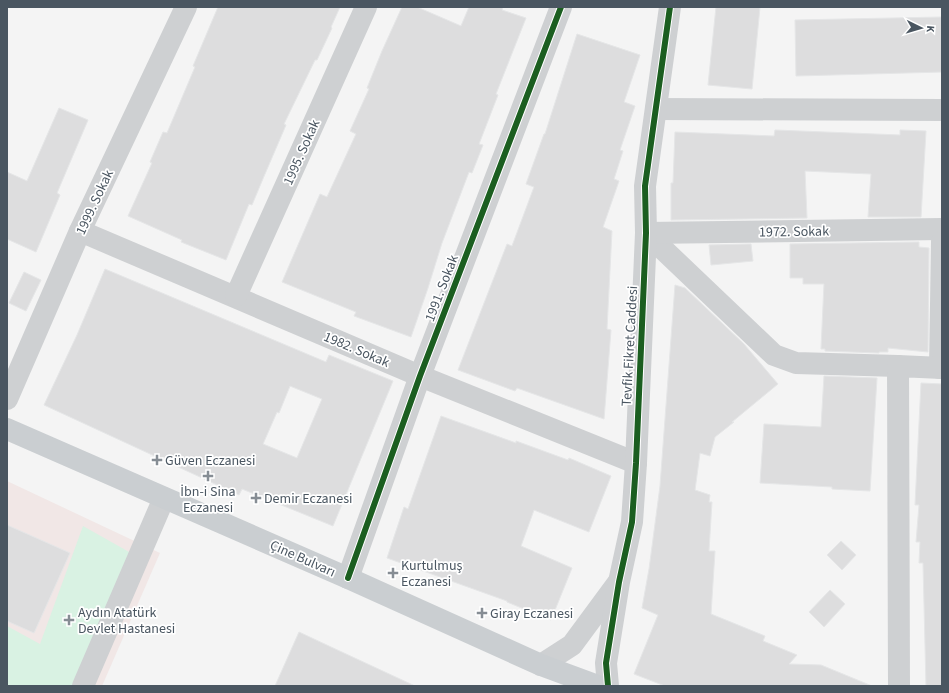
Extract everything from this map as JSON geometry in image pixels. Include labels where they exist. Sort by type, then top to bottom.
[{"type":"main road","name":"Çine Bulvarı","points":[[7,429],[161,504],[536,678],[558,686]]},
{"type":"main road","name":"Çine Bulvarı","points":[[7,445],[348,578],[541,664],[598,686]]},
{"type":"street","name":"1999. Sokak","points":[[7,399],[80,231],[186,7]]},
{"type":"street","name":"1995. Sokak","points":[[236,296],[366,7]]},
{"type":"street","name":"1991. Sokak","points":[[348,578],[420,376],[561,7]]},
{"type":"street","name":"Tevfik Fikret Caddesi","points":[[608,686],[606,663],[619,582],[632,522],[646,233],[645,186],[670,7]]},
{"type":"street","points":[[656,109],[942,110]]},
{"type":"street","name":"1972. Sokak","points":[[646,233],[942,229]]},
{"type":"street","name":"1982. Sokak","points":[[80,231],[236,296],[420,376],[636,463]]},
{"type":"street","points":[[646,233],[774,355],[796,363],[941,368],[942,242]]},
{"type":"street","points":[[898,366],[899,686]]},
{"type":"street","points":[[84,686],[161,504]]},
{"type":"street","name":"Tevfik Fikret Caddesi","points":[[541,664],[572,645],[619,582]]},
{"type":"shaded area","name":"Aydın Atatürk Devlet Hastanesi","points":[[7,481],[160,553],[102,686],[7,686]]},
{"type":"green space","points":[[83,526],[138,557],[83,686],[7,686],[7,626],[40,644]]},
{"type":"building","points":[[218,7],[340,7],[317,60],[315,60],[284,124],[286,125],[252,205],[249,204],[226,260],[181,242],[182,240],[128,216],[152,163],[150,162],[163,132],[167,133]]},
{"type":"building","points":[[402,7],[417,7],[461,26],[469,7],[503,7],[502,10],[526,18],[496,94],[498,95],[479,144],[483,145],[472,173],[469,172],[442,243],[411,337],[354,316],[356,312],[282,282],[320,194],[327,197],[356,134],[350,131],[369,89],[367,88],[382,51]]},
{"type":"building","points":[[716,7],[760,7],[752,89],[708,85]]},
{"type":"building","points":[[942,17],[942,72],[796,76],[795,20]]},
{"type":"building","points":[[577,34],[640,55],[624,102],[635,106],[620,150],[623,151],[614,179],[619,181],[603,227],[612,231],[607,329],[611,330],[604,419],[517,388],[515,391],[458,370],[507,244],[512,246],[534,187],[526,184],[545,134]]},
{"type":"building","points":[[59,108],[88,120],[57,193],[60,195],[36,252],[7,239],[7,172],[27,181]]},
{"type":"building","points":[[775,130],[900,135],[900,130],[926,131],[921,217],[868,217],[871,174],[805,171],[807,218],[671,220],[671,183],[673,183],[675,132],[774,136]]},
{"type":"building","points":[[919,242],[919,247],[929,248],[928,352],[888,348],[888,352],[879,353],[825,351],[825,349],[821,349],[824,284],[803,284],[803,278],[790,278],[790,244]]},
{"type":"building","points":[[751,244],[753,261],[711,265],[709,245]]},
{"type":"building","points":[[105,269],[326,362],[329,355],[393,381],[333,526],[242,489],[239,495],[44,405],[77,335]],"holes":[[[290,386],[322,399],[297,458],[263,444],[277,412],[279,413]]]},
{"type":"building","points":[[24,272],[41,280],[26,311],[9,303]]},
{"type":"building","points":[[675,285],[685,288],[744,344],[778,384],[715,437],[710,456],[700,453],[695,490],[710,495],[709,502],[712,502],[709,551],[715,551],[711,614],[765,636],[763,641],[797,655],[789,664],[821,665],[872,686],[665,686],[634,674],[658,615],[642,608],[649,569],[660,486]]},
{"type":"building","points":[[824,376],[877,378],[870,491],[832,489],[832,487],[760,483],[764,424],[821,427]]},
{"type":"building","points":[[921,383],[942,384],[942,686],[926,686],[923,563],[919,563],[920,542],[916,542],[919,505],[915,505]]},
{"type":"building","points":[[441,416],[516,443],[516,441],[568,460],[569,458],[611,476],[589,532],[534,510],[521,546],[572,568],[551,620],[507,601],[387,558],[404,507],[408,509]]},
{"type":"building","points":[[7,525],[70,553],[34,633],[7,621]]},
{"type":"building","points":[[841,541],[856,555],[842,570],[827,555]]},
{"type":"building","points":[[830,590],[845,604],[824,627],[809,612]]},
{"type":"building","points":[[299,632],[331,647],[415,686],[275,686]]},
{"type":"cycle path","points":[[348,578],[420,376],[561,7]]},
{"type":"cycle path","points":[[608,686],[606,663],[619,582],[632,522],[646,233],[645,186],[670,7]]},
{"type":"place","name":"Güven Eczanesi","points":[[157,460]]},
{"type":"place","name":"İbn-i Sina Eczanesi","points":[[208,476]]},
{"type":"place","name":"Demir Eczanesi","points":[[256,498]]},
{"type":"place","name":"Kurtulmuş Eczanesi","points":[[393,573]]},
{"type":"place","name":"Giray Eczanesi","points":[[482,613]]},
{"type":"place","name":"Aydın Atatürk Devlet Hastanesi","points":[[69,620]]}]
